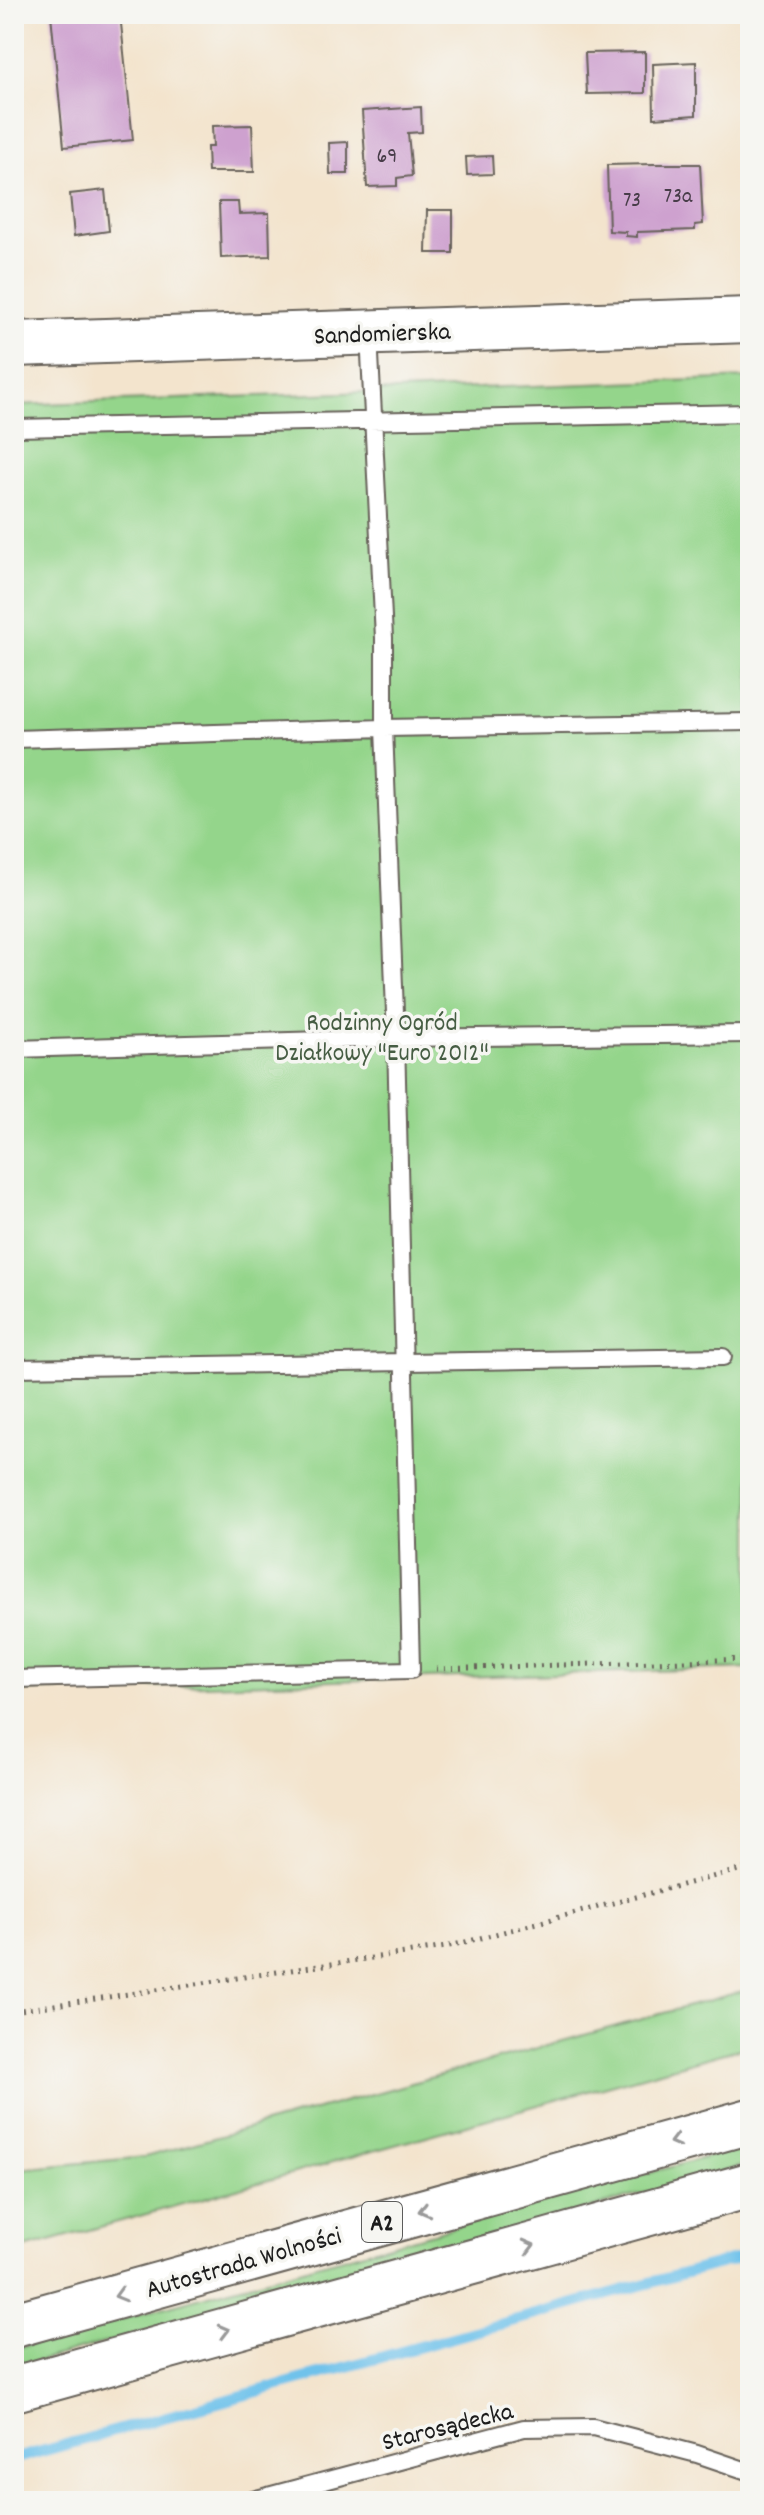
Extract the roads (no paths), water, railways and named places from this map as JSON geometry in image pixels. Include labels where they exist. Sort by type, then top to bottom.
[{"type":"main road","name":"Sandomierska","points":[[14,344],[750,320]]},
{"type":"main road","name":"Autostrada Wolności","points":[[14,2325],[750,2121]]},
{"type":"main road","name":"A2","points":[[14,2389],[750,2185]]},
{"type":"lane","points":[[14,1679],[411,1670],[384,638],[369,332]]},
{"type":"lane","points":[[14,428],[750,413]]},
{"type":"lane","points":[[14,739],[384,728],[750,722]]},
{"type":"lane","points":[[14,1049],[396,1038],[750,1034]]},
{"type":"lane","points":[[14,1368],[723,1357]]},
{"type":"lane","name":"Starosądecka","points":[[249,2501],[524,2428],[593,2427],[697,2454],[750,2472]]},
{"type":"waterway","points":[[14,2459],[750,2255]]},
{"type":"park label","name":"Rodzinny Ogród Działkowy \"Euro 2012\"","points":[[382,1036]]}]
